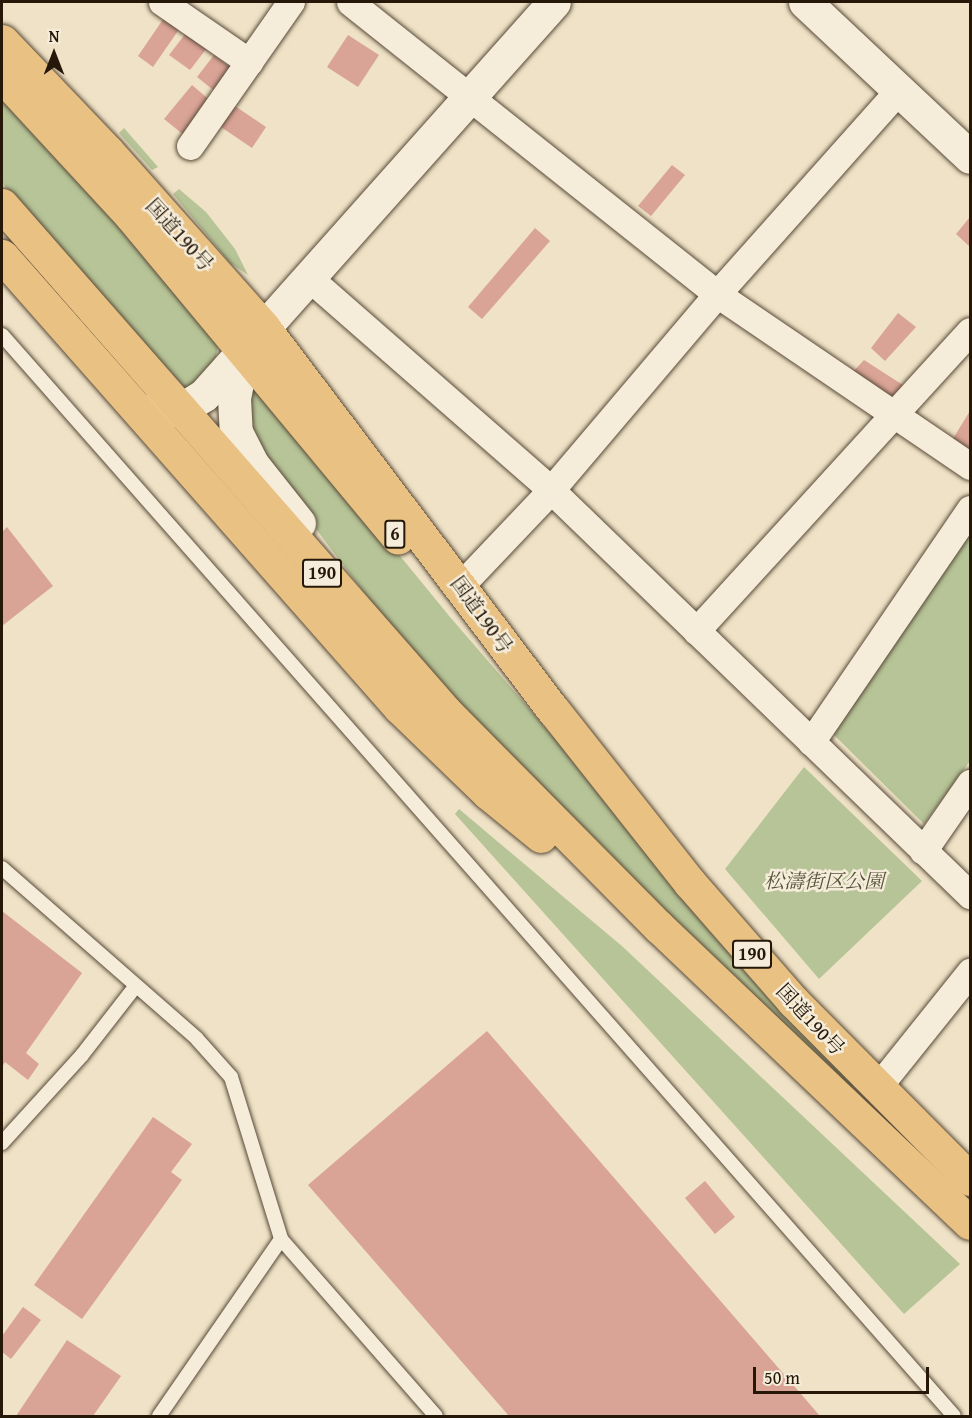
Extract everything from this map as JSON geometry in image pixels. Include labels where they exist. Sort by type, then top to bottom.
[{"type":"highway","name":"国道190号","points":[[2,41],[108,152],[254,340],[461,585],[554,711],[690,883],[793,1001],[970,1179]]},
{"type":"highway","name":"6","points":[[2,76],[254,340],[450,602],[554,711]]},
{"type":"highway","name":"国道190号","points":[[2,205],[382,642],[509,778],[659,927],[970,1222]]},
{"type":"highway","points":[[2,256],[399,707],[488,793],[659,927]]},
{"type":"street","points":[[162,2],[249,62]]},
{"type":"street","points":[[190,146],[291,2]]},
{"type":"street","points":[[350,2],[470,95],[717,294],[970,466]]},
{"type":"street","points":[[123,392],[148,409],[180,410],[204,395],[554,2]]},
{"type":"street","points":[[805,2],[970,157]]},
{"type":"street","points":[[461,585],[551,490],[717,294],[899,90]]},
{"type":"street","points":[[308,277],[551,490],[970,895]]},
{"type":"street","points":[[696,631],[970,331]]},
{"type":"street","points":[[254,340],[234,398],[236,432],[242,449],[290,510],[382,642]]},
{"type":"street","points":[[811,742],[970,509]]},
{"type":"street","points":[[923,851],[970,783]]},
{"type":"street","points":[[877,1088],[970,972]]},
{"type":"lane","points":[[2,335],[954,1416]]},
{"type":"lane","points":[[2,868],[196,1039],[231,1077],[281,1239],[436,1416]]},
{"type":"lane","points":[[2,1143],[82,1055],[135,987]]},
{"type":"lane","points":[[159,1416],[281,1239]]},
{"type":"green space","points":[[2,93],[219,337],[215,364],[206,381],[182,391],[2,183]]},
{"type":"green space","points":[[124,128],[158,167],[152,170],[119,133]]},
{"type":"green space","points":[[179,189],[206,212],[235,249],[248,275],[230,263],[173,194]]},
{"type":"green space","points":[[248,370],[450,617],[854,1085],[850,1091],[572,824],[396,635],[304,513],[257,460],[244,418]]},
{"type":"green space","points":[[970,532],[970,761],[924,824],[831,732]]},
{"type":"green space","name":"松濤街区公園","points":[[804,767],[922,881],[819,979],[725,869]]},
{"type":"green space","points":[[459,809],[623,947],[960,1264],[904,1314],[455,814]]},
{"type":"building","points":[[164,18],[180,28],[153,67],[138,56]]},
{"type":"building","points":[[186,33],[207,48],[190,70],[169,55]]},
{"type":"building","points":[[348,35],[379,55],[358,87],[327,67]]},
{"type":"building","points":[[214,55],[235,71],[217,93],[197,77]]},
{"type":"building","points":[[192,85],[212,102],[185,136],[164,119]]},
{"type":"building","points":[[235,106],[266,127],[252,148],[221,127]]},
{"type":"building","points":[[672,165],[685,175],[651,216],[638,206]]},
{"type":"building","points":[[970,217],[970,247],[956,234]]},
{"type":"building","points":[[535,228],[550,241],[482,319],[468,307]]},
{"type":"building","points":[[898,313],[916,327],[885,361],[871,348]]},
{"type":"building","points":[[864,360],[906,387],[891,404],[851,374]]},
{"type":"building","points":[[970,411],[970,459],[949,445]]},
{"type":"building","points":[[7,527],[53,586],[2,626],[2,532]]},
{"type":"building","points":[[2,911],[82,973],[26,1053],[39,1064],[28,1080],[5,1062],[2,1067]]},
{"type":"building","points":[[487,1031],[820,1416],[509,1416],[308,1185]]},
{"type":"building","points":[[153,1117],[192,1144],[171,1172],[182,1180],[82,1319],[34,1285]]},
{"type":"building","points":[[705,1181],[735,1217],[715,1234],[685,1198]]},
{"type":"building","points":[[23,1307],[41,1320],[11,1359],[2,1352],[2,1336]]},
{"type":"building","points":[[67,1340],[121,1376],[93,1416],[16,1416]]}]
